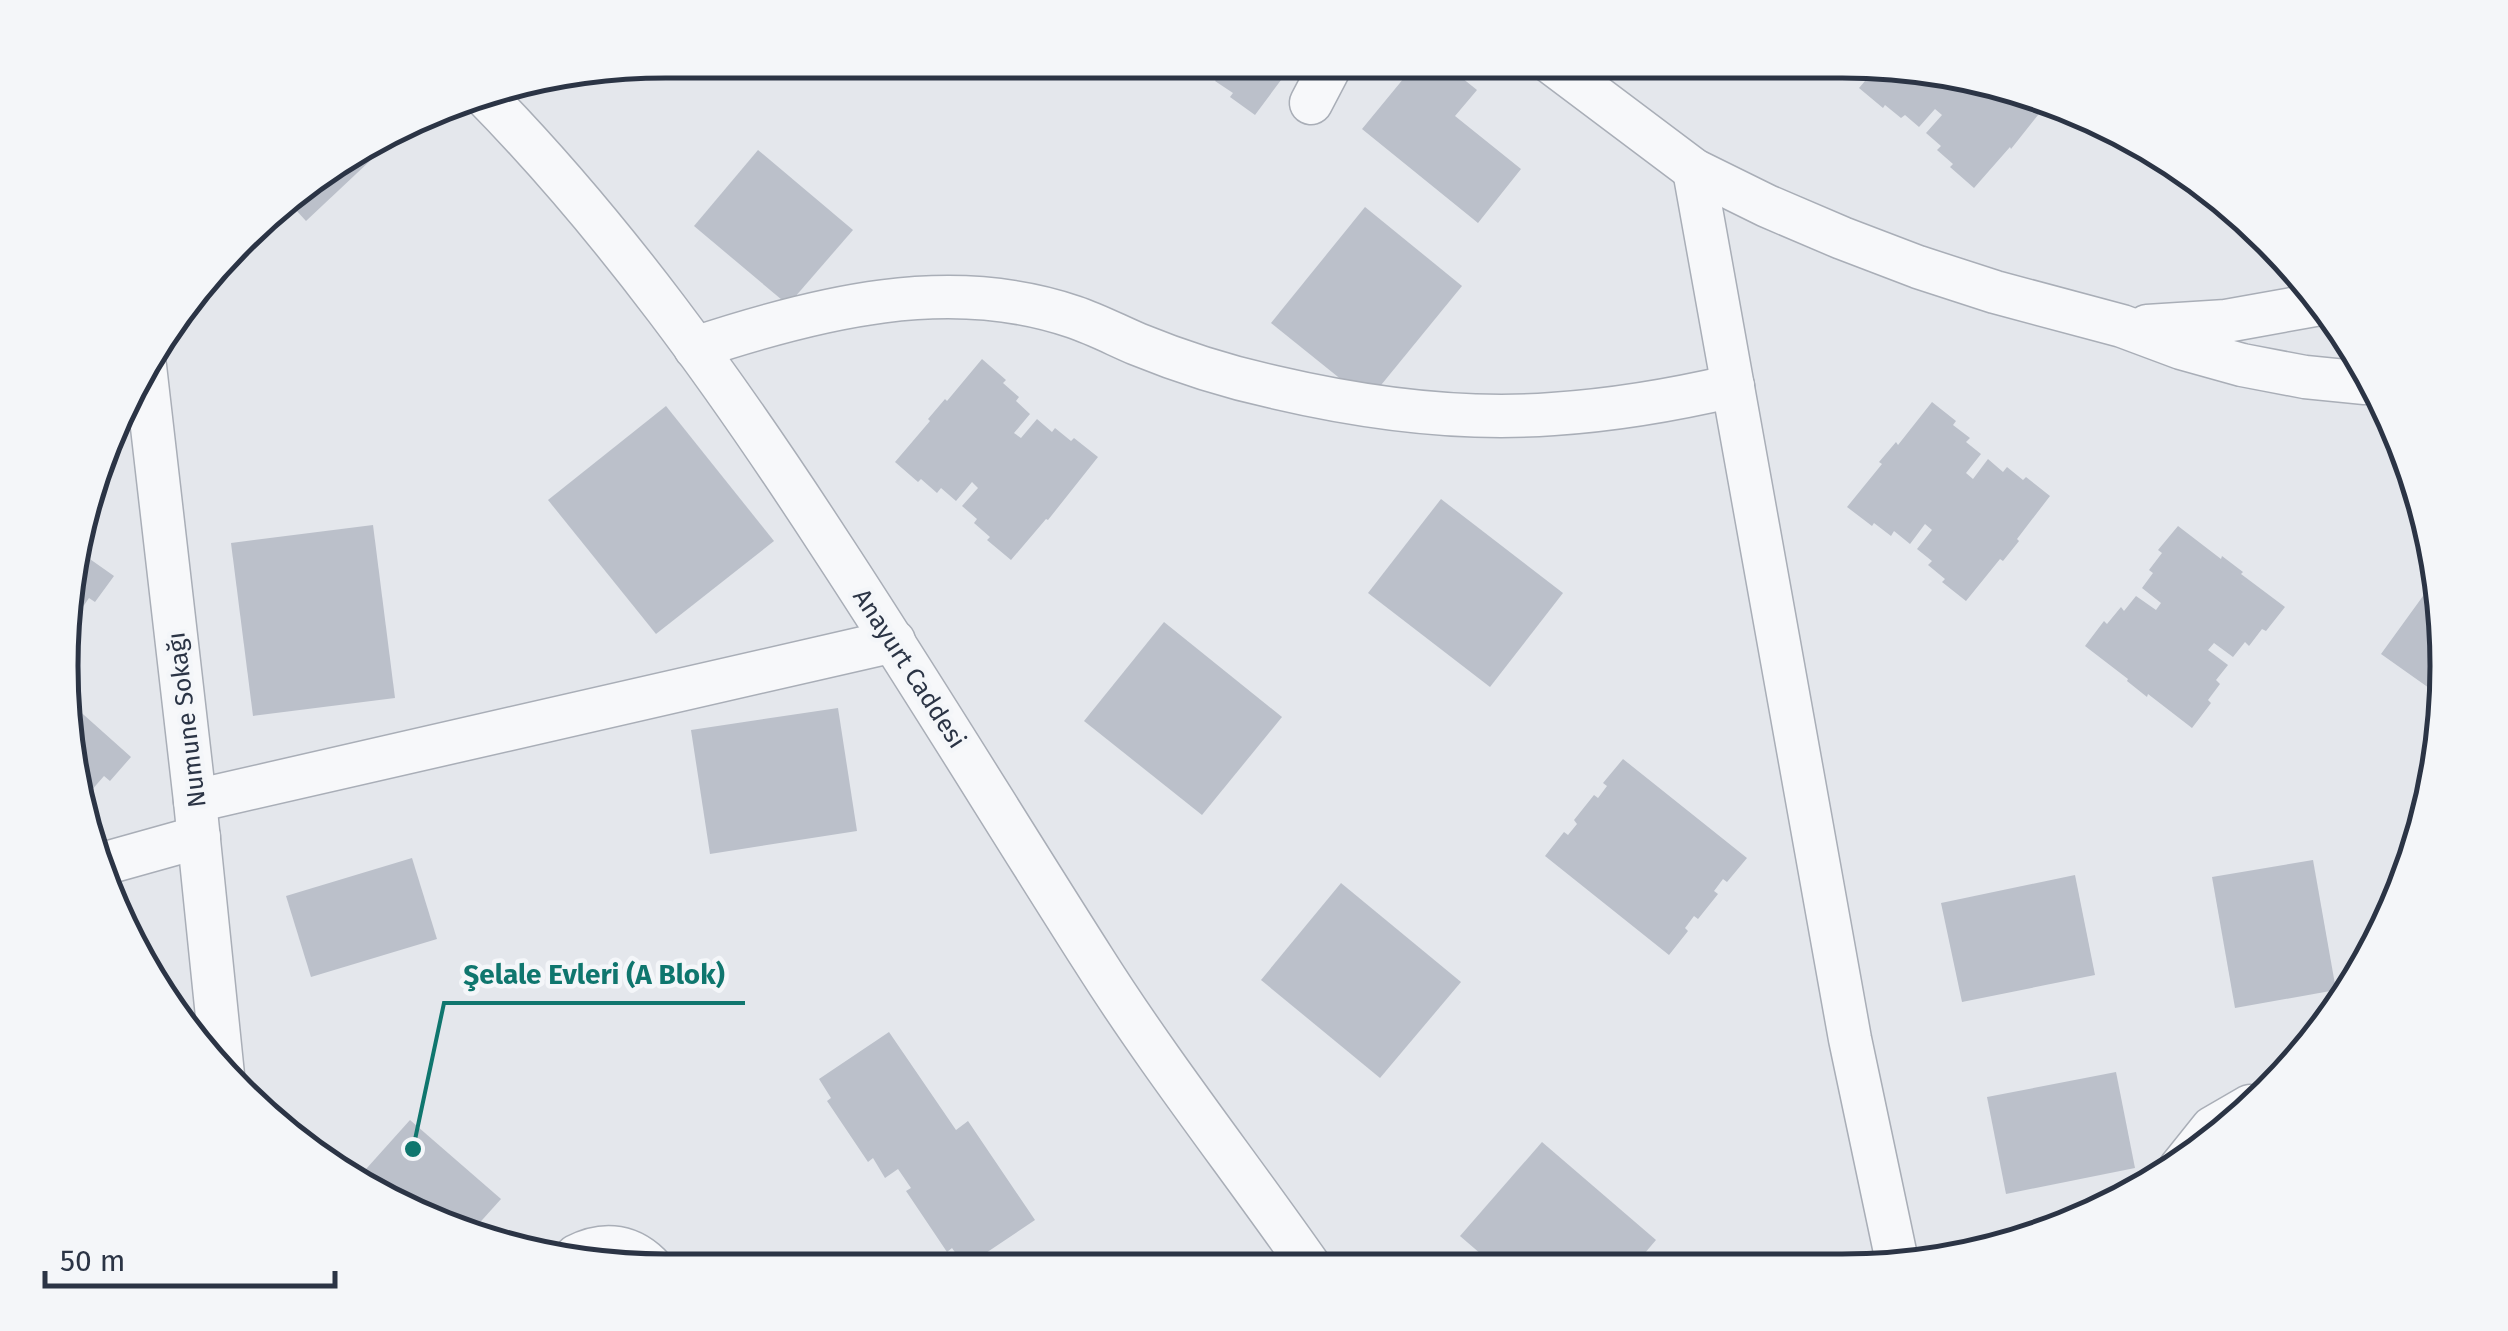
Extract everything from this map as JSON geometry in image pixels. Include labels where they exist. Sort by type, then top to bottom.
[{"type":"street","points":[[1311,103],[1324,78]]},
{"type":"street","points":[[1572,78],[1694,170],[1797,219],[1918,267],[2122,326],[2242,366],[2358,382]]},
{"type":"street","name":"Anayurt Caddesi","points":[[493,104],[656,294],[762,440],[894,641],[1106,979],[1301,1254]]},
{"type":"street","points":[[1694,170],[1850,1039],[1895,1251]]},
{"type":"street","points":[[695,348],[760,326],[825,311],[947,296],[990,298],[1074,317],[1138,345],[1271,387],[1415,411],[1491,416],[1552,414],[1628,407],[1733,386]]},
{"type":"street","points":[[2122,326],[2226,322],[2308,306]]},
{"type":"street","name":"Numune Sokağı","points":[[147,387],[220,1050]]},
{"type":"street","points":[[111,860],[197,819],[894,641]]},
{"type":"street","points":[[595,1249],[615,1246],[634,1252]]},
{"type":"building","points":[[1217,78],[1283,78],[1255,115],[1215,81]]},
{"type":"building","points":[[1404,78],[1462,78],[1477,90],[1455,116],[1521,169],[1478,223],[1362,129]]},
{"type":"building","points":[[1867,79],[1919,83],[1995,98],[2040,112],[1974,188],[1950,167],[1953,164],[1937,150],[1941,146],[1926,133],[1942,115],[1935,109],[1919,127],[1905,115],[1901,118],[1885,105],[1883,108],[1859,88]]},
{"type":"building","points":[[758,150],[853,230],[788,305],[694,226]]},
{"type":"building","points":[[380,151],[306,221],[295,209]]},
{"type":"building","points":[[1365,207],[1462,286],[1368,401],[1271,323]]},
{"type":"building","points":[[982,359],[1006,380],[1003,383],[1030,414],[1014,433],[1021,438],[1037,419],[1052,432],[1055,428],[1071,441],[1074,438],[1098,457],[1011,560],[987,540],[990,537],[974,523],[977,519],[962,506],[978,488],[972,482],[956,501],[941,488],[937,493],[921,479],[918,482],[895,462]]},
{"type":"building","points":[[1932,402],[1956,421],[1953,425],[1970,438],[1966,442],[1981,454],[1966,473],[1973,479],[1988,459],[2003,472],[2007,467],[2023,480],[2026,477],[2050,496],[2003,561],[2000,559],[1966,601],[1942,582],[1945,579],[1928,565],[1932,561],[1917,549],[1932,530],[1925,524],[1910,544],[1894,531],[1891,536],[1874,523],[1872,526],[1847,507],[1882,464],[1879,462]]},
{"type":"building","points":[[666,406],[774,541],[656,634],[548,500]]},
{"type":"building","points":[[1441,499],[1563,593],[1490,687],[1368,593]]},
{"type":"building","points":[[373,525],[395,698],[253,716],[231,543]]},
{"type":"building","points":[[2178,526],[2285,607],[2266,631],[2262,629],[2249,646],[2245,642],[2233,657],[2214,643],[2208,650],[2228,665],[2216,680],[2220,684],[2208,700],[2211,703],[2192,728],[2085,646],[2104,621],[2107,624],[2121,607],[2124,611],[2136,596],[2156,610],[2161,603],[2142,588],[2162,553],[2158,550]]},
{"type":"building","points":[[88,558],[114,576],[95,602],[89,598],[81,610]]},
{"type":"building","points":[[2425,593],[2429,688],[2381,654]]},
{"type":"building","points":[[1164,622],[1282,717],[1202,815],[1084,721]]},
{"type":"building","points":[[838,708],[857,831],[710,854],[691,730]]},
{"type":"building","points":[[80,711],[131,757],[110,781],[104,776],[91,790]]},
{"type":"building","points":[[1623,759],[1747,858],[1727,882],[1723,879],[1714,891],[1718,894],[1698,919],[1694,916],[1685,928],[1688,931],[1669,955],[1545,856],[1564,832],[1568,835],[1577,824],[1574,820],[1594,795],[1598,798],[1607,786],[1603,783]]},
{"type":"building","points":[[412,858],[437,939],[311,977],[286,896]]},
{"type":"building","points":[[2313,860],[2335,985],[2332,991],[2235,1008],[2212,877]]},
{"type":"building","points":[[2075,875],[2095,975],[1962,1002],[1941,903]]},
{"type":"building","points":[[1341,883],[1461,982],[1380,1078],[1261,980]]},
{"type":"building","points":[[889,1032],[956,1130],[968,1121],[1035,1220],[984,1254],[956,1254],[952,1248],[947,1252],[906,1191],[911,1188],[898,1169],[885,1178],[873,1158],[868,1162],[827,1101],[831,1098],[819,1079]]},
{"type":"building","points":[[2116,1072],[2135,1168],[2006,1194],[1987,1097]]},
{"type":"building","points":[[410,1120],[501,1199],[479,1223],[440,1209],[365,1171]]},
{"type":"building","points":[[1542,1142],[1656,1240],[1644,1254],[1481,1254],[1460,1236]]},
{"type":"place","name":"Şelale Evleri (A Blok)","points":[[413,1149]]}]
